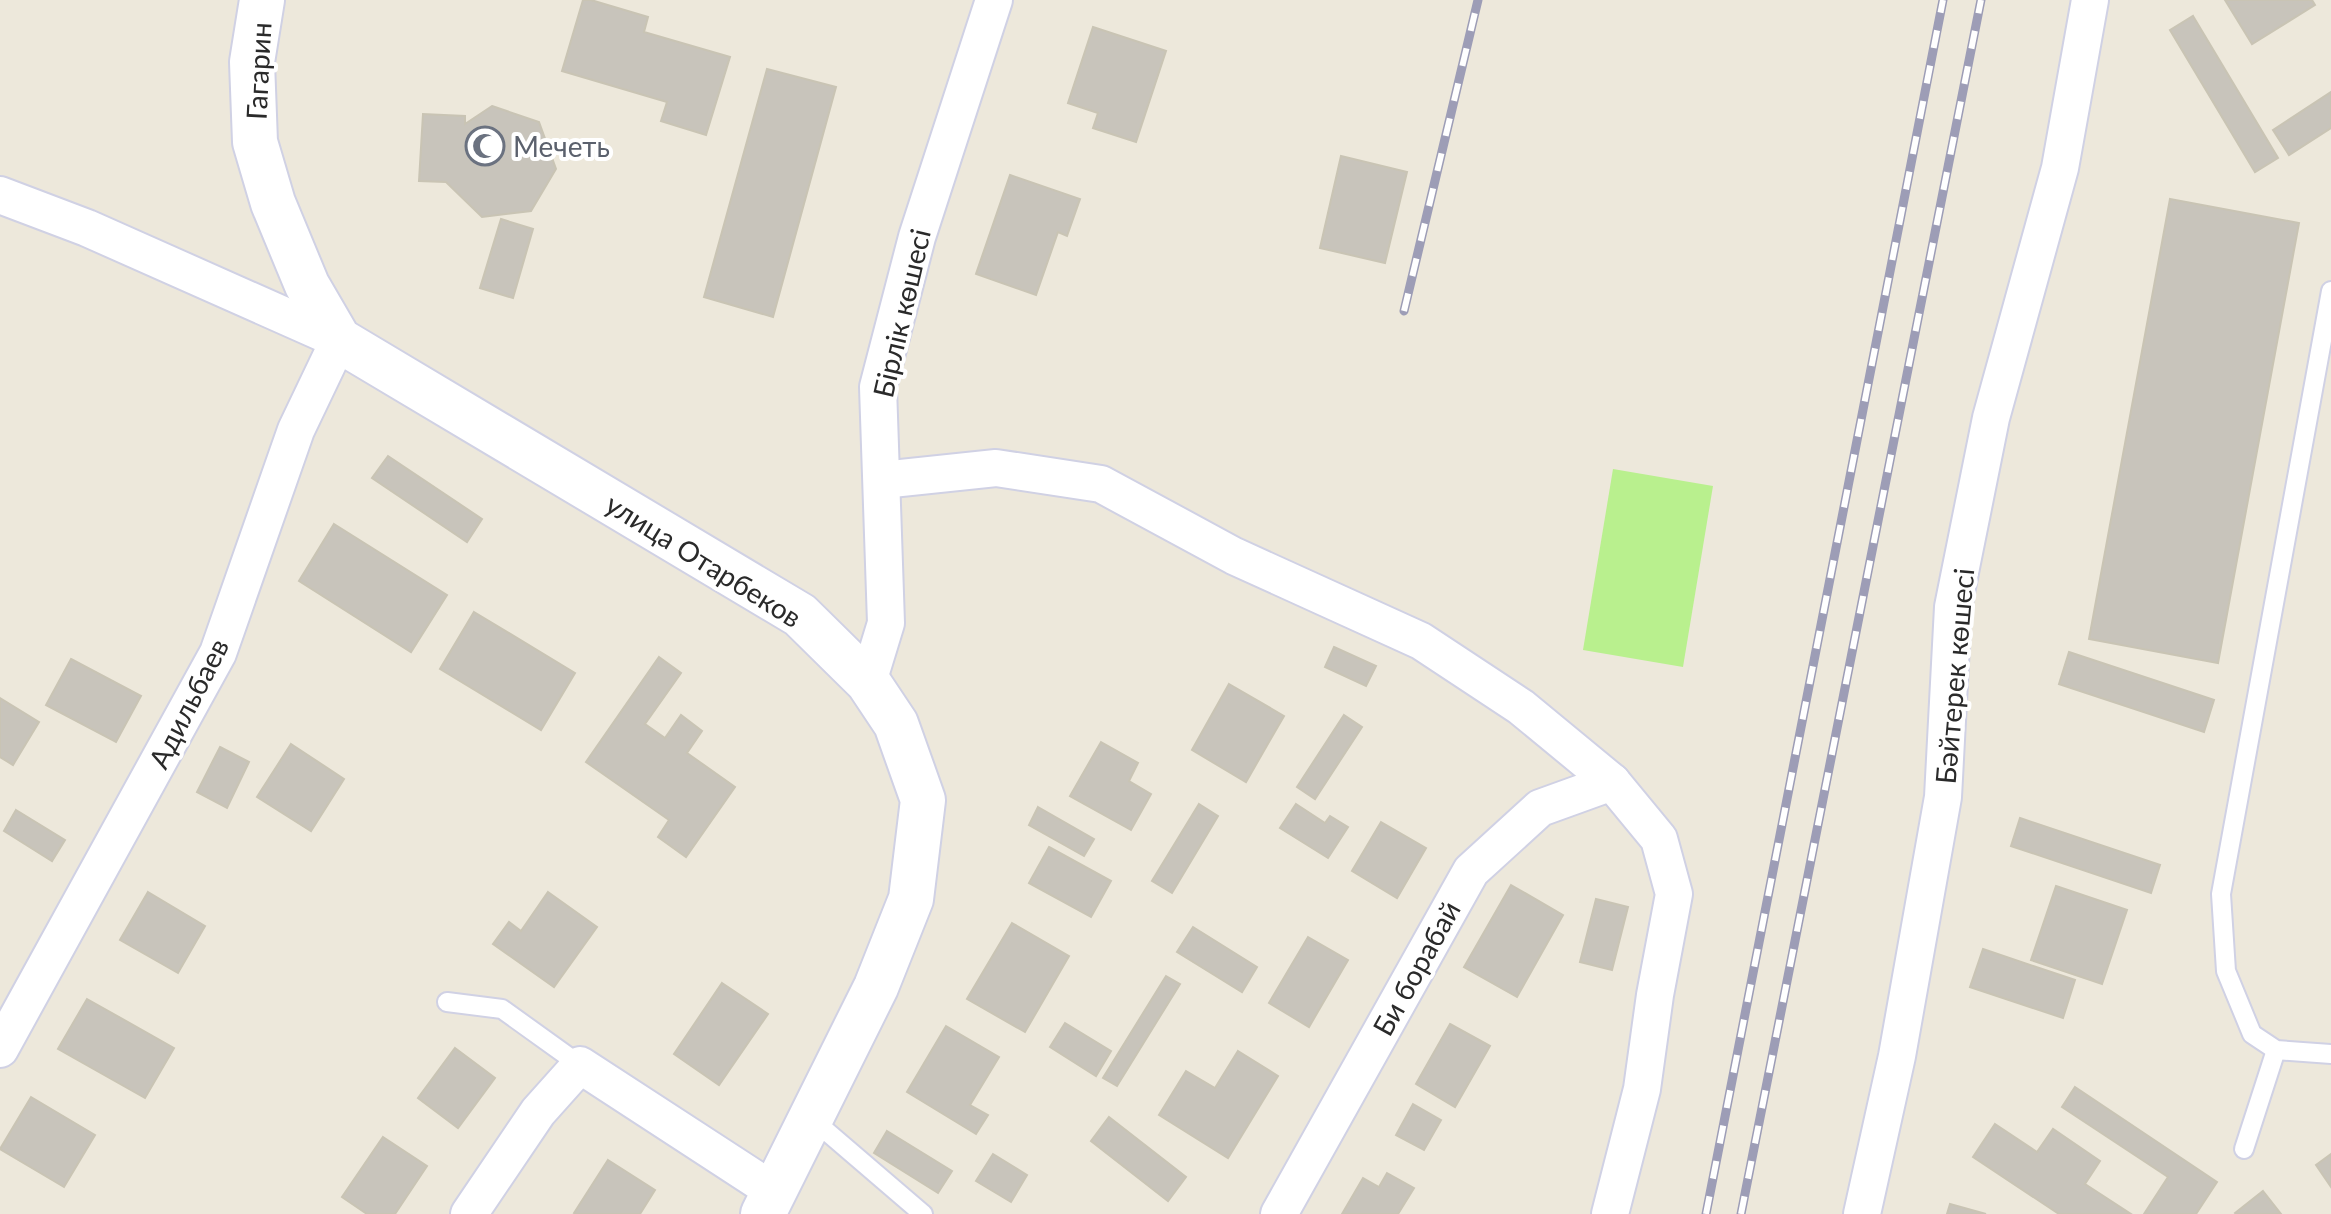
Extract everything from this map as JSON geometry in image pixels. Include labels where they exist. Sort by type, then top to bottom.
[{"type":"main road","name":"Гагарин","points":[[262,0],[252,62],[255,142],[273,203],[302,271],[339,340]]},
{"type":"main road","name":"улица Отарбеков","points":[[339,340],[800,615],[868,682],[896,724],[923,800],[911,899],[876,987],[769,1203]]},
{"type":"street","name":"Бірлік көшесі","points":[[868,682],[886,623],[878,387],[917,237],[994,0]]},
{"type":"street","name":"Бәйтерек көшесі","points":[[1862,1214],[1897,1056],[1943,797],[1953,607],[1991,418],[2060,168],[2090,0]]},
{"type":"street","points":[[0,195],[87,228],[339,340]]},
{"type":"street","name":"Адильбаев","points":[[0,1049],[218,653],[296,430],[339,340]]},
{"type":"street","points":[[882,480],[996,468],[1101,484],[1234,556],[1421,641],[1521,707],[1612,782],[1659,839],[1674,894],[1642,1089],[1610,1214]]},
{"type":"street","name":"Би борабай","points":[[1279,1214],[1471,871],[1540,808],[1612,782]]},
{"type":"street","points":[[469,1214],[538,1112],[580,1065],[769,1203]]},
{"type":"lane","points":[[2331,291],[2221,894],[2226,971],[2252,1034],[2276,1050],[2331,1054]]},
{"type":"lane","points":[[447,1002],[502,1009],[580,1065]]},
{"type":"lane","points":[[2244,1149],[2276,1050]]},
{"type":"lane","points":[[811,1118],[923,1214]]},
{"type":"green space","points":[[1613,469],[1713,486],[1683,667],[1583,650]]},
{"type":"building","points":[[583,0],[648,17],[644,32],[730,57],[706,135],[661,121],[667,102],[562,71]]},
{"type":"building","points":[[2225,0],[2312,0],[2315,5],[2252,44]]},
{"type":"building","points":[[2193,16],[2278,158],[2255,172],[2170,30]]},
{"type":"building","points":[[1093,27],[1166,51],[1136,142],[1093,128],[1098,113],[1068,103]]},
{"type":"building","points":[[767,69],[836,87],[773,317],[704,297]]},
{"type":"building","points":[[2331,92],[2331,128],[2289,155],[2273,130]]},
{"type":"building","name":"Мечеть","points":[[492,106],[539,122],[556,169],[531,211],[482,217],[446,182],[419,181],[423,114],[465,116],[465,124]]},
{"type":"building","points":[[1341,156],[1407,172],[1385,263],[1320,248]]},
{"type":"building","points":[[1010,175],[1080,199],[1067,236],[1058,232],[1036,295],[976,274]]},
{"type":"building","points":[[2170,199],[2299,223],[2218,663],[2089,639]]},
{"type":"building","points":[[501,219],[533,229],[513,298],[480,288]]},
{"type":"building","points":[[388,456],[482,519],[467,542],[372,478]]},
{"type":"building","points":[[334,524],[447,595],[411,652],[299,581]]},
{"type":"building","points":[[474,612],[575,673],[541,730],[440,669]]},
{"type":"building","points":[[1334,647],[1376,666],[1366,686],[1325,667]]},
{"type":"building","points":[[2069,652],[2214,700],[2204,732],[2059,684]]},
{"type":"building","points":[[659,657],[681,673],[645,724],[665,738],[681,715],[702,731],[687,753],[735,787],[686,857],[658,837],[669,820],[586,762]]},
{"type":"building","points":[[71,659],[141,696],[116,742],[46,705]]},
{"type":"building","points":[[1229,684],[1284,716],[1246,782],[1192,750]]},
{"type":"building","points":[[0,698],[39,722],[13,765],[0,757]]},
{"type":"building","points":[[1344,715],[1362,727],[1315,799],[1297,787]]},
{"type":"building","points":[[1101,742],[1138,763],[1129,781],[1151,794],[1131,830],[1070,796]]},
{"type":"building","points":[[291,744],[344,779],[311,831],[257,797]]},
{"type":"building","points":[[220,747],[249,762],[227,808],[197,792]]},
{"type":"building","points":[[1199,804],[1218,816],[1172,893],[1152,881]]},
{"type":"building","points":[[1296,804],[1325,823],[1330,816],[1348,827],[1328,858],[1280,828]]},
{"type":"building","points":[[1038,807],[1094,839],[1084,856],[1029,825]]},
{"type":"building","points":[[16,810],[65,840],[52,861],[4,831]]},
{"type":"building","points":[[2020,818],[2160,865],[2151,893],[2011,846]]},
{"type":"building","points":[[1381,822],[1426,848],[1397,898],[1352,871]]},
{"type":"building","points":[[1049,847],[1111,881],[1091,917],[1029,883]]},
{"type":"building","points":[[1511,885],[1563,915],[1517,997],[1464,967]]},
{"type":"building","points":[[2056,886],[2127,910],[2102,984],[2031,960]]},
{"type":"building","points":[[148,892],[205,926],[178,973],[120,940]]},
{"type":"building","points":[[548,892],[597,927],[554,987],[493,944],[509,922],[521,931]]},
{"type":"building","points":[[1596,899],[1628,907],[1612,970],[1580,962]]},
{"type":"building","points":[[1012,923],[1069,956],[1025,1032],[967,999]]},
{"type":"building","points":[[1193,927],[1257,967],[1242,992],[1177,952]]},
{"type":"building","points":[[1308,937],[1348,960],[1309,1027],[1269,1003]]},
{"type":"building","points":[[1983,949],[2075,980],[2063,1018],[1970,987]]},
{"type":"building","points":[[1166,976],[1180,984],[1117,1086],[1103,1078]]},
{"type":"building","points":[[722,983],[768,1014],[719,1085],[674,1054]]},
{"type":"building","points":[[87,999],[174,1048],[145,1098],[58,1049]]},
{"type":"building","points":[[1065,1023],[1111,1051],[1096,1076],[1050,1047]]},
{"type":"building","points":[[1450,1024],[1490,1046],[1455,1107],[1416,1084]]},
{"type":"building","points":[[946,1026],[999,1057],[970,1105],[988,1115],[976,1134],[907,1092]]},
{"type":"building","points":[[455,1048],[495,1078],[458,1128],[418,1098]]},
{"type":"building","points":[[1238,1051],[1278,1076],[1228,1158],[1159,1115],[1186,1071],[1215,1088]]},
{"type":"building","points":[[2075,1087],[2217,1182],[2196,1214],[2144,1214],[2168,1177],[2062,1107]]},
{"type":"building","points":[[31,1097],[95,1135],[64,1187],[0,1149]]},
{"type":"building","points":[[1413,1104],[1441,1120],[1424,1150],[1396,1135]]},
{"type":"building","points":[[1109,1117],[1186,1177],[1168,1201],[1091,1141]]},
{"type":"building","points":[[1995,1124],[2037,1152],[2053,1129],[2100,1161],[2085,1184],[2131,1214],[2059,1214],[1973,1157]]},
{"type":"building","points":[[887,1131],[952,1171],[938,1193],[874,1153]]},
{"type":"building","points":[[383,1137],[427,1166],[395,1214],[367,1214],[342,1197]]},
{"type":"building","points":[[993,1154],[1027,1175],[1011,1202],[976,1181]]},
{"type":"building","points":[[2331,1154],[2331,1187],[2316,1165]]},
{"type":"building","points":[[608,1160],[655,1190],[640,1214],[574,1213]]},
{"type":"building","points":[[1387,1173],[1414,1188],[1398,1214],[1342,1214],[1363,1178],[1379,1187]]},
{"type":"building","points":[[2263,1191],[2281,1214],[2235,1213]]},
{"type":"building","points":[[1950,1204],[1986,1214],[1947,1214]]},
{"type":"railway","points":[[1404,311],[1478,0]]},
{"type":"railway","points":[[1706,1214],[1943,0]]},
{"type":"railway","points":[[1741,1214],[1981,0]]},
{"type":"place","name":"Мечеть","points":[[485,146]]}]
